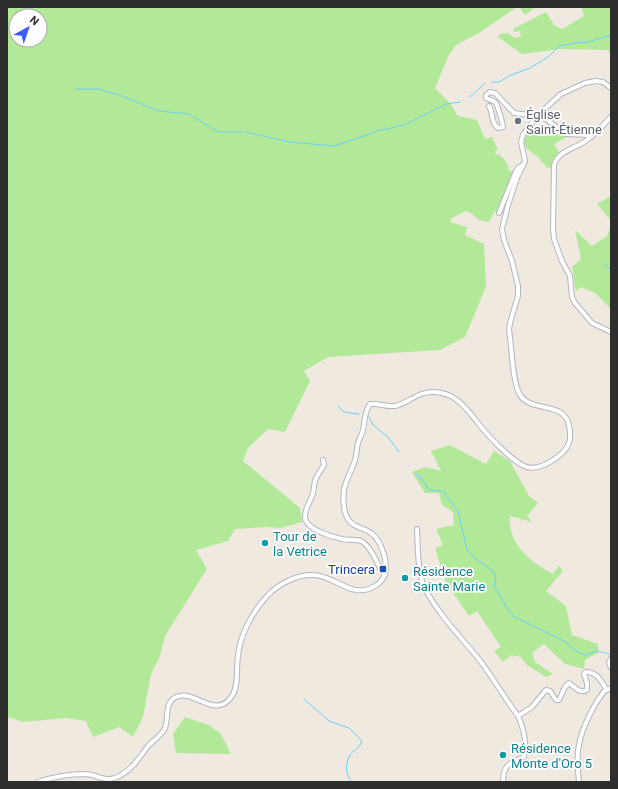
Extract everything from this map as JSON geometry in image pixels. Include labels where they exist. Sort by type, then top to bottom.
[{"type":"street","points":[[38,782],[56,777],[86,774],[108,780],[120,776],[132,767],[165,728],[168,704],[172,699],[178,696],[186,695],[214,705],[222,704],[227,701],[236,688],[239,645],[244,630],[267,596],[281,585],[301,577],[313,575],[323,577],[350,590],[360,591],[368,590],[381,581],[385,575],[385,566],[381,546],[376,537],[370,532],[353,525],[345,513],[344,490],[355,462],[358,444],[364,428],[366,412],[370,404],[374,403],[393,406],[424,392],[434,392],[447,395],[459,401],[467,408],[479,424],[510,456],[527,468],[546,465],[565,450],[569,443],[570,436],[568,422],[565,416],[555,410],[527,402],[520,395],[516,385],[509,330],[518,296],[518,286],[502,229],[517,178],[525,161],[522,135],[538,115],[561,94],[585,83],[596,81],[603,82],[611,88]]},
{"type":"street","points":[[489,106],[492,121],[498,128],[503,127],[503,124],[499,117],[497,105],[495,102],[486,99],[485,96],[487,94],[495,93],[513,112],[538,115],[566,134],[592,136]]},
{"type":"street","points":[[611,117],[586,141],[559,155],[556,159],[554,165],[553,229],[554,239],[562,261],[570,276],[572,297],[575,303],[592,323],[611,332]]},
{"type":"street","points":[[499,214],[516,171],[519,167],[523,166]]},
{"type":"street","points":[[323,460],[324,465],[314,483],[314,492],[305,517],[306,522],[309,526],[339,539],[358,540],[362,542],[370,550],[385,575]]},
{"type":"street","points":[[417,529],[423,582],[429,594],[439,610],[479,659],[518,716],[522,725],[526,747],[524,757],[509,763],[505,767],[503,782]]},
{"type":"street","points":[[611,659],[608,662],[611,668]]},
{"type":"street","points":[[518,716],[528,711],[546,690],[550,691],[556,700],[559,700],[565,687],[569,683],[580,691],[583,692],[587,690],[588,683],[584,674],[586,672],[593,673],[600,678],[606,689]]},
{"type":"street","points":[[579,782],[577,759],[579,744],[598,698],[606,689],[609,690],[611,688]]},
{"type":"green space","points":[[7,7],[517,7],[479,33],[456,45],[449,55],[435,88],[449,102],[458,116],[477,120],[485,139],[492,137],[498,150],[495,152],[496,155],[499,154],[507,163],[509,170],[513,172],[498,212],[494,212],[489,222],[479,220],[471,213],[466,211],[452,218],[450,222],[467,227],[465,235],[484,244],[486,287],[465,337],[440,350],[328,357],[304,371],[310,381],[285,432],[268,429],[248,448],[243,461],[300,508],[302,522],[281,528],[266,527],[235,529],[228,541],[196,550],[207,569],[165,636],[160,656],[151,674],[143,717],[133,737],[119,727],[93,737],[86,721],[65,718],[24,722],[7,717]]},
{"type":"green space","points":[[519,7],[536,7],[525,15]]},
{"type":"green space","points":[[581,7],[611,7],[611,54],[608,50],[560,49],[522,54],[498,37],[500,34],[507,33],[515,38],[521,36],[520,31],[514,32],[513,29],[546,12],[554,25],[562,29],[584,16]]},
{"type":"green space","points":[[554,127],[564,134],[565,138],[554,144],[559,152],[553,160],[552,166],[548,169],[538,157],[527,149],[524,144],[525,138],[532,129],[541,135],[546,129],[550,132]]},
{"type":"green space","points":[[611,196],[611,221],[597,204]]},
{"type":"green space","points":[[611,225],[611,309],[595,293],[581,287],[576,291],[572,267],[581,259],[575,230],[592,246],[607,236]]},
{"type":"green space","points":[[450,445],[486,464],[494,451],[510,461],[529,496],[538,503],[527,516],[532,522],[510,516],[510,526],[517,544],[536,564],[553,574],[559,566],[563,571],[546,591],[566,606],[572,635],[598,644],[599,652],[585,660],[584,669],[565,664],[544,644],[532,653],[535,662],[553,674],[546,677],[527,665],[521,657],[511,655],[503,662],[494,651],[501,647],[477,611],[469,616],[446,583],[435,548],[443,545],[436,529],[454,525],[453,512],[442,505],[439,493],[425,493],[412,472],[425,467],[441,471],[431,451]]},
{"type":"green space","points":[[185,717],[209,725],[221,734],[231,754],[176,753],[173,734]]},
{"type":"waterway","points":[[492,82],[499,82],[511,75],[530,68],[548,57],[559,46],[588,42],[611,35]]},
{"type":"waterway","points":[[469,98],[485,83]]},
{"type":"waterway","points":[[76,89],[99,89],[122,96],[159,111],[189,114],[218,132],[242,132]]},
{"type":"waterway","points":[[245,132],[290,142],[334,146],[377,131],[404,125],[446,104],[460,102]]},
{"type":"waterway","points":[[604,264],[611,270]]},
{"type":"waterway","points":[[338,406],[344,412],[359,414]]},
{"type":"waterway","points":[[369,417],[373,425],[388,437],[399,452]]},
{"type":"waterway","points":[[416,474],[429,490],[443,491],[458,511],[467,550],[476,559],[493,571],[496,578],[494,585],[513,616],[566,642],[580,653],[586,655],[593,652],[598,652],[611,655]]},
{"type":"waterway","points":[[304,699],[329,721],[349,728],[362,741],[359,747],[350,755],[347,762],[346,769],[352,782]]},
{"type":"place","name":"Église Saint-Étienne","points":[[518,121]]},
{"type":"place","name":"Tour de la Vetrice","points":[[265,543]]},
{"type":"place","name":"Trincera","points":[[383,569]]},
{"type":"place","name":"Résidence Sainte Marie","points":[[405,578]]},
{"type":"place","name":"Résidence Monte d'Oro 5","points":[[503,755]]}]
